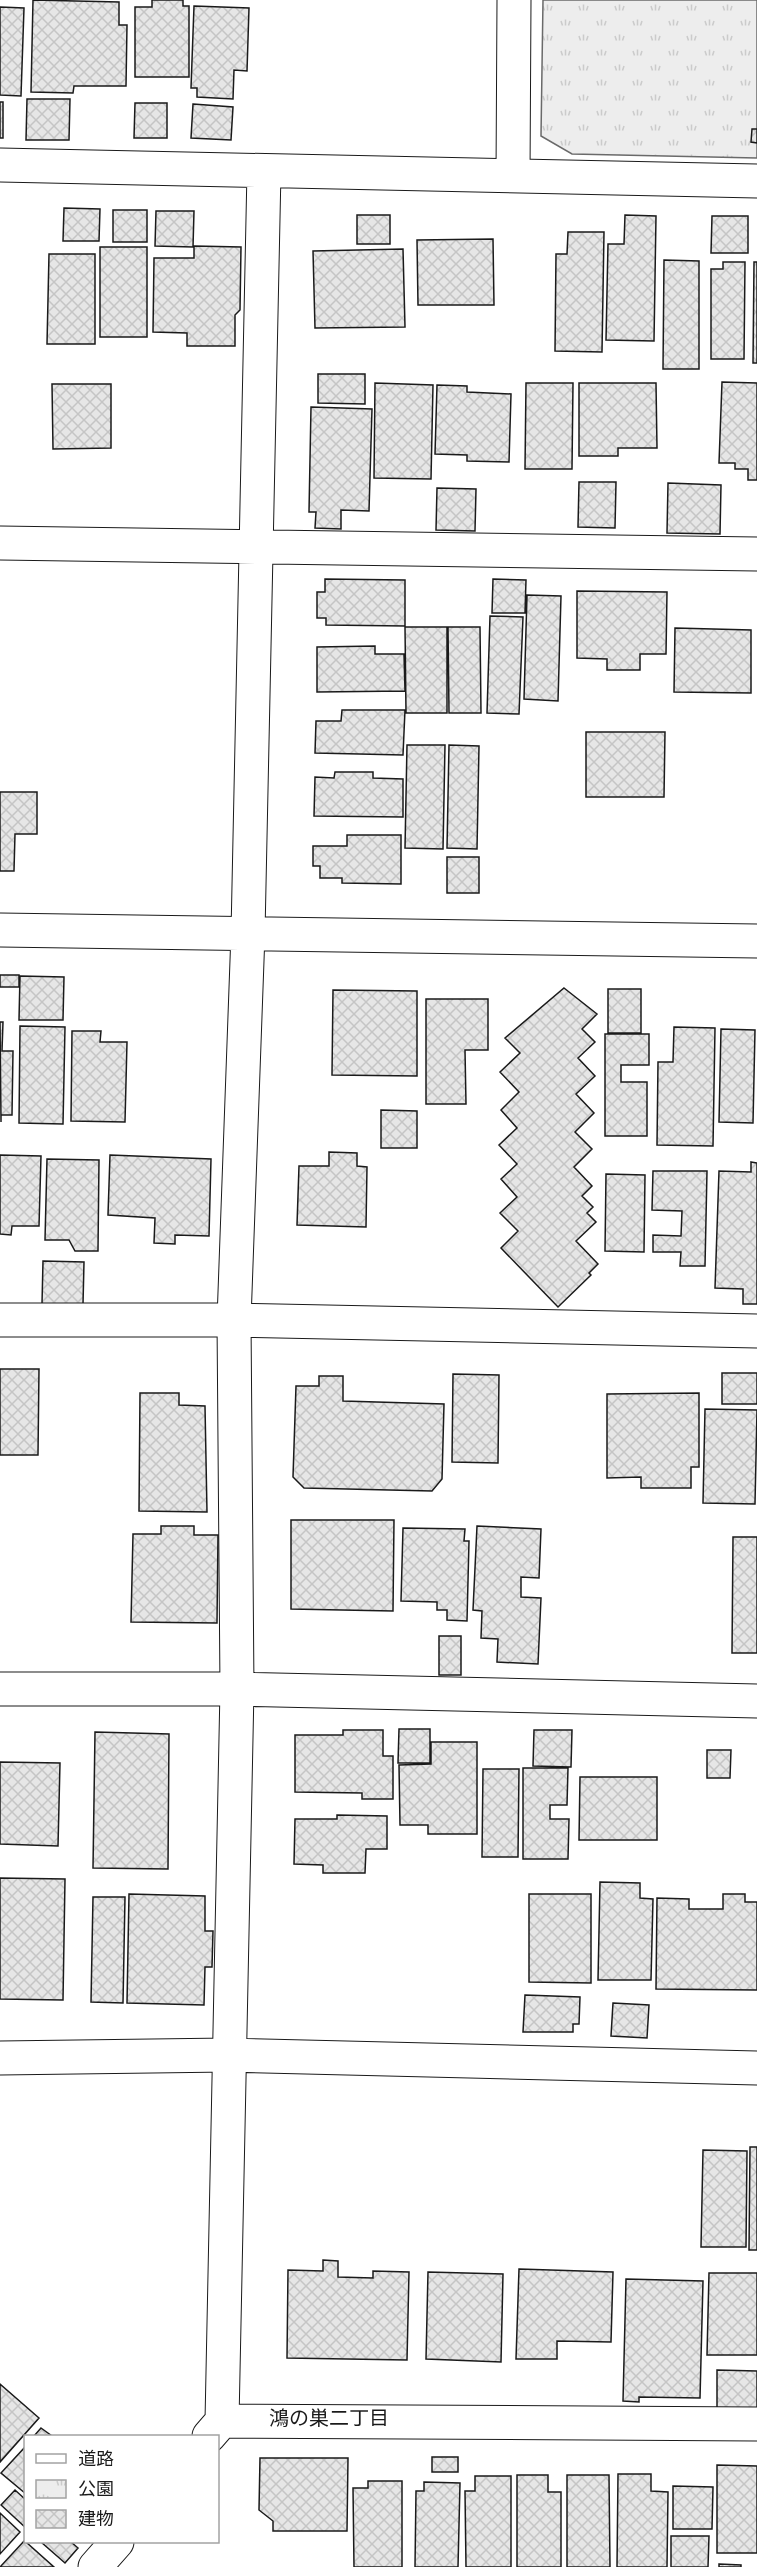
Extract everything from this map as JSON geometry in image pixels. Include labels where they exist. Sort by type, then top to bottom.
[{"type":"street","points":[[513,176],[514,0]]},
{"type":"street","points":[[0,165],[757,181]]},
{"type":"street","points":[[264,171],[248,933],[234,1320],[237,1689],[228,2055],[215,2429],[757,2424]]},
{"type":"street","points":[[0,543],[757,554]]},
{"type":"street","points":[[0,930],[757,941]]},
{"type":"street","points":[[0,1320],[234,1320],[757,1331]]},
{"type":"street","points":[[0,1689],[237,1689],[757,1701]]},
{"type":"street","points":[[0,2058],[228,2055],[757,2068]]},
{"type":"street","points":[[95,2567],[115,2543]]},
{"type":"green space","points":[[543,0],[757,0],[757,158],[572,154],[541,136]]},
{"type":"building","points":[[33,0],[119,2],[119,25],[127,25],[126,86],[74,86],[73,93],[31,92]]},
{"type":"building","points":[[152,0],[183,0],[183,6],[189,6],[189,77],[135,77],[135,7],[152,7]]},
{"type":"building","points":[[194,6],[249,8],[247,71],[234,70],[233,99],[197,97],[197,88],[191,88]]},
{"type":"building","points":[[0,7],[24,8],[21,96],[0,95]]},
{"type":"building","points":[[27,99],[70,99],[69,140],[26,140]]},
{"type":"building","points":[[0,102],[3,102],[3,138],[0,138]]},
{"type":"building","points":[[135,103],[167,103],[167,138],[134,138]]},
{"type":"building","points":[[193,104],[233,107],[231,140],[191,138]]},
{"type":"building","points":[[752,129],[757,129],[757,143],[751,142]]},
{"type":"building","points":[[64,208],[100,209],[99,241],[63,241]]},
{"type":"building","points":[[113,210],[147,210],[147,242],[113,242]]},
{"type":"building","points":[[156,211],[194,211],[193,247],[155,246]]},
{"type":"building","points":[[357,215],[390,215],[390,244],[357,244]]},
{"type":"building","points":[[625,215],[656,216],[654,341],[606,340],[608,244],[624,244]]},
{"type":"building","points":[[712,216],[748,216],[748,253],[711,253]]},
{"type":"building","points":[[568,232],[604,232],[602,352],[555,351],[556,254],[567,254]]},
{"type":"building","points":[[493,239],[494,305],[418,305],[417,240]]},
{"type":"building","points":[[194,246],[241,247],[240,310],[235,315],[235,346],[187,346],[187,333],[153,332],[154,258],[194,258]]},
{"type":"building","points":[[100,247],[147,247],[147,337],[100,337]]},
{"type":"building","points":[[403,249],[405,327],[315,328],[313,251]]},
{"type":"building","points":[[49,254],[95,254],[95,344],[47,344]]},
{"type":"building","points":[[664,260],[699,261],[699,369],[663,369]]},
{"type":"building","points":[[723,262],[745,262],[744,359],[711,359],[711,269],[723,269]]},
{"type":"building","points":[[754,262],[757,262],[757,363],[753,363]]},
{"type":"building","points":[[318,374],[365,374],[365,404],[318,403]]},
{"type":"building","points":[[722,382],[757,383],[757,480],[748,480],[748,469],[735,469],[735,463],[719,463]]},
{"type":"building","points":[[375,383],[433,385],[431,479],[374,478]]},
{"type":"building","points":[[526,383],[573,383],[572,469],[525,469]]},
{"type":"building","points":[[579,383],[656,383],[657,448],[618,448],[618,456],[579,456]]},
{"type":"building","points":[[52,384],[111,384],[111,448],[53,449]]},
{"type":"building","points":[[437,385],[467,386],[467,392],[511,394],[509,462],[467,461],[467,455],[435,454]]},
{"type":"building","points":[[311,407],[372,409],[369,511],[341,510],[341,529],[315,528],[316,512],[309,512]]},
{"type":"building","points":[[579,482],[616,482],[615,528],[578,527]]},
{"type":"building","points":[[668,483],[721,485],[720,534],[667,533]]},
{"type":"building","points":[[437,488],[476,489],[475,531],[436,530]]},
{"type":"building","points":[[325,579],[405,580],[405,626],[326,625],[326,618],[317,618],[317,592],[325,592]]},
{"type":"building","points":[[493,579],[526,580],[525,613],[492,613]]},
{"type":"building","points":[[577,591],[667,592],[666,654],[640,654],[640,670],[607,670],[607,659],[577,658]]},
{"type":"building","points":[[527,595],[561,596],[558,701],[524,699]]},
{"type":"building","points":[[490,616],[523,617],[519,714],[487,713]]},
{"type":"building","points":[[405,627],[447,627],[447,713],[406,713]]},
{"type":"building","points":[[448,627],[480,627],[481,713],[449,713]]},
{"type":"building","points":[[675,628],[751,630],[751,693],[674,692]]},
{"type":"building","points":[[375,646],[375,654],[404,654],[405,691],[317,692],[317,647]]},
{"type":"building","points":[[342,710],[405,710],[403,755],[315,753],[316,721],[341,721]]},
{"type":"building","points":[[586,732],[665,732],[664,797],[586,797]]},
{"type":"building","points":[[407,745],[445,745],[443,849],[405,848]]},
{"type":"building","points":[[449,745],[479,746],[477,849],[447,848]]},
{"type":"building","points":[[335,772],[373,772],[373,778],[403,779],[403,817],[314,816],[315,777],[334,778]]},
{"type":"building","points":[[0,792],[37,792],[37,834],[15,834],[14,871],[0,871]]},
{"type":"building","points":[[347,835],[401,835],[401,884],[342,883],[342,878],[320,878],[320,866],[313,866],[313,846],[347,846]]},
{"type":"building","points":[[447,857],[479,857],[479,893],[447,893]]},
{"type":"building","points":[[0,975],[19,975],[19,987],[0,987]]},
{"type":"building","points":[[20,976],[64,977],[63,1020],[19,1020]]},
{"type":"building","points":[[564,988],[597,1014],[582,1029],[595,1042],[578,1058],[595,1076],[576,1094],[594,1113],[575,1132],[592,1149],[574,1167],[592,1186],[582,1196],[593,1207],[587,1213],[596,1222],[576,1241],[598,1264],[589,1273],[591,1275],[558,1307],[501,1248],[518,1231],[500,1213],[517,1197],[501,1179],[517,1164],[499,1145],[517,1128],[501,1110],[519,1092],[500,1072],[520,1053],[505,1038]]},
{"type":"building","points":[[608,989],[641,989],[641,1033],[608,1033]]},
{"type":"building","points":[[333,990],[417,991],[417,1076],[332,1075]]},
{"type":"building","points":[[426,999],[488,999],[488,1050],[465,1050],[466,1104],[426,1104]]},
{"type":"building","points":[[0,1022],[3,1022],[2,1051],[13,1051],[12,1115],[1,1115],[1,1122]]},
{"type":"building","points":[[20,1026],[65,1027],[63,1124],[19,1123]]},
{"type":"building","points":[[674,1027],[715,1028],[713,1146],[657,1145],[658,1062],[673,1062]]},
{"type":"building","points":[[721,1029],[755,1030],[753,1123],[719,1122]]},
{"type":"building","points":[[72,1031],[101,1031],[100,1042],[127,1042],[125,1122],[71,1121]]},
{"type":"building","points":[[605,1034],[649,1034],[649,1065],[621,1065],[621,1082],[647,1082],[647,1136],[605,1136]]},
{"type":"building","points":[[381,1110],[417,1111],[417,1148],[381,1148]]},
{"type":"building","points":[[329,1152],[357,1153],[357,1166],[367,1167],[366,1227],[297,1225],[299,1166],[329,1166]]},
{"type":"building","points":[[0,1155],[41,1156],[39,1226],[12,1226],[11,1235],[0,1234]]},
{"type":"building","points":[[110,1155],[211,1159],[209,1236],[175,1235],[175,1244],[154,1243],[155,1218],[108,1215]]},
{"type":"building","points":[[47,1159],[99,1160],[98,1251],[75,1251],[69,1240],[45,1240]]},
{"type":"building","points":[[751,1162],[757,1163],[757,1304],[743,1304],[743,1289],[715,1288],[719,1171],[751,1172]]},
{"type":"building","points":[[653,1171],[707,1171],[705,1266],[680,1266],[681,1252],[653,1252],[653,1235],[681,1236],[682,1211],[652,1210]]},
{"type":"building","points":[[606,1174],[645,1175],[644,1252],[605,1251]]},
{"type":"building","points":[[43,1261],[84,1262],[83,1304],[42,1304]]},
{"type":"building","points":[[0,1369],[39,1369],[38,1455],[0,1455]]},
{"type":"building","points":[[722,1373],[757,1373],[757,1404],[722,1404]]},
{"type":"building","points":[[453,1374],[499,1375],[498,1463],[452,1462]]},
{"type":"building","points":[[319,1376],[343,1376],[343,1401],[444,1404],[442,1479],[432,1491],[304,1488],[293,1477],[296,1386],[319,1386]]},
{"type":"building","points":[[140,1393],[179,1393],[179,1405],[205,1406],[207,1512],[139,1511]]},
{"type":"building","points":[[699,1393],[699,1467],[691,1467],[691,1488],[641,1488],[641,1477],[607,1478],[607,1394]]},
{"type":"building","points":[[705,1409],[757,1410],[755,1504],[703,1503]]},
{"type":"building","points":[[291,1520],[394,1520],[393,1611],[291,1609]]},
{"type":"building","points":[[161,1526],[194,1526],[194,1535],[218,1535],[217,1623],[131,1622],[133,1534],[161,1534]]},
{"type":"building","points":[[477,1526],[541,1529],[539,1578],[521,1577],[521,1597],[541,1598],[538,1664],[497,1662],[498,1639],[481,1638],[482,1611],[473,1610]]},
{"type":"building","points":[[403,1528],[465,1529],[464,1541],[469,1541],[467,1621],[447,1620],[447,1610],[437,1610],[437,1602],[401,1601]]},
{"type":"building","points":[[733,1537],[757,1537],[757,1653],[732,1653]]},
{"type":"building","points":[[439,1636],[461,1636],[461,1675],[439,1675]]},
{"type":"building","points":[[399,1729],[430,1729],[430,1763],[398,1763]]},
{"type":"building","points":[[343,1730],[383,1730],[383,1756],[393,1756],[393,1799],[362,1799],[362,1793],[295,1792],[295,1735],[343,1735]]},
{"type":"building","points":[[534,1730],[572,1730],[571,1767],[533,1766]]},
{"type":"building","points":[[95,1732],[169,1734],[168,1869],[93,1868]]},
{"type":"building","points":[[431,1742],[477,1742],[477,1834],[428,1834],[428,1825],[400,1825],[399,1765],[431,1764]]},
{"type":"building","points":[[707,1750],[731,1750],[730,1778],[707,1778]]},
{"type":"building","points":[[0,1762],[60,1763],[58,1846],[0,1844]]},
{"type":"building","points":[[523,1768],[568,1768],[567,1805],[550,1805],[550,1819],[569,1819],[568,1859],[523,1859]]},
{"type":"building","points":[[483,1769],[519,1769],[518,1857],[482,1857]]},
{"type":"building","points":[[580,1777],[657,1777],[657,1840],[579,1840]]},
{"type":"building","points":[[337,1815],[387,1816],[387,1849],[366,1849],[365,1873],[323,1873],[323,1865],[294,1864],[295,1819],[337,1819]]},
{"type":"building","points":[[0,1878],[65,1879],[63,2000],[0,1999]]},
{"type":"building","points":[[600,1882],[640,1883],[640,1898],[653,1899],[651,1980],[598,1980]]},
{"type":"building","points":[[129,1894],[205,1896],[205,1931],[213,1931],[212,1967],[205,1967],[204,2005],[127,2003]]},
{"type":"building","points":[[529,1894],[591,1894],[591,1983],[529,1982]]},
{"type":"building","points":[[723,1894],[745,1894],[745,1902],[757,1902],[757,1990],[656,1989],[657,1898],[689,1899],[689,1909],[723,1909]]},
{"type":"building","points":[[93,1897],[125,1897],[123,2003],[91,2002]]},
{"type":"building","points":[[525,1995],[580,1997],[579,2024],[573,2024],[573,2032],[523,2032]]},
{"type":"building","points":[[613,2003],[649,2005],[647,2038],[611,2036]]},
{"type":"building","points":[[750,2147],[757,2147],[757,2250],[749,2250]]},
{"type":"building","points":[[703,2150],[747,2151],[746,2247],[701,2247]]},
{"type":"building","points":[[323,2260],[338,2261],[338,2277],[373,2278],[373,2271],[409,2272],[407,2360],[287,2358],[288,2270],[323,2271]]},
{"type":"building","points":[[519,2269],[613,2272],[611,2342],[557,2341],[557,2359],[516,2359]]},
{"type":"building","points":[[428,2272],[503,2274],[501,2362],[426,2359]]},
{"type":"building","points":[[709,2273],[757,2273],[757,2355],[707,2355]]},
{"type":"building","points":[[626,2279],[703,2281],[700,2398],[639,2397],[639,2402],[623,2401]]},
{"type":"building","points":[[717,2370],[757,2371],[757,2409],[717,2408]]},
{"type":"building","points":[[0,2384],[39,2418],[0,2462]]},
{"type":"building","points":[[41,2428],[51,2435],[35,2435]]},
{"type":"building","points":[[24,2448],[24,2492],[1,2473]]},
{"type":"building","points":[[432,2457],[458,2457],[458,2472],[432,2472]]},
{"type":"building","points":[[260,2458],[348,2458],[347,2531],[273,2531],[273,2521],[259,2510]]},
{"type":"building","points":[[717,2465],[757,2466],[757,2553],[717,2553]]},
{"type":"building","points":[[618,2474],[651,2474],[651,2491],[668,2492],[667,2567],[617,2567]]},
{"type":"building","points":[[517,2475],[548,2475],[548,2492],[561,2492],[561,2567],[517,2567]]},
{"type":"building","points":[[567,2475],[609,2475],[610,2567],[567,2567]]},
{"type":"building","points":[[475,2476],[511,2476],[511,2567],[466,2567],[465,2491],[475,2491]]},
{"type":"building","points":[[368,2481],[402,2481],[402,2567],[354,2567],[353,2488],[368,2488]]},
{"type":"building","points":[[424,2482],[460,2483],[458,2567],[415,2567],[416,2491],[424,2491]]},
{"type":"building","points":[[673,2486],[713,2487],[712,2529],[673,2529]]},
{"type":"building","points":[[15,2490],[24,2498],[24,2526],[1,2505]]},
{"type":"building","points":[[0,2513],[20,2532],[0,2554]]},
{"type":"building","points":[[671,2536],[709,2536],[708,2567],[671,2567]]},
{"type":"building","points":[[24,2541],[54,2567],[0,2567]]},
{"type":"building","points":[[42,2543],[72,2543],[78,2548],[65,2563]]},
{"type":"building","points":[[719,2564],[741,2565],[741,2567],[719,2567]]},
{"type":"district","name":"鴻の巣二丁目","points":[[329,2418]]}]
